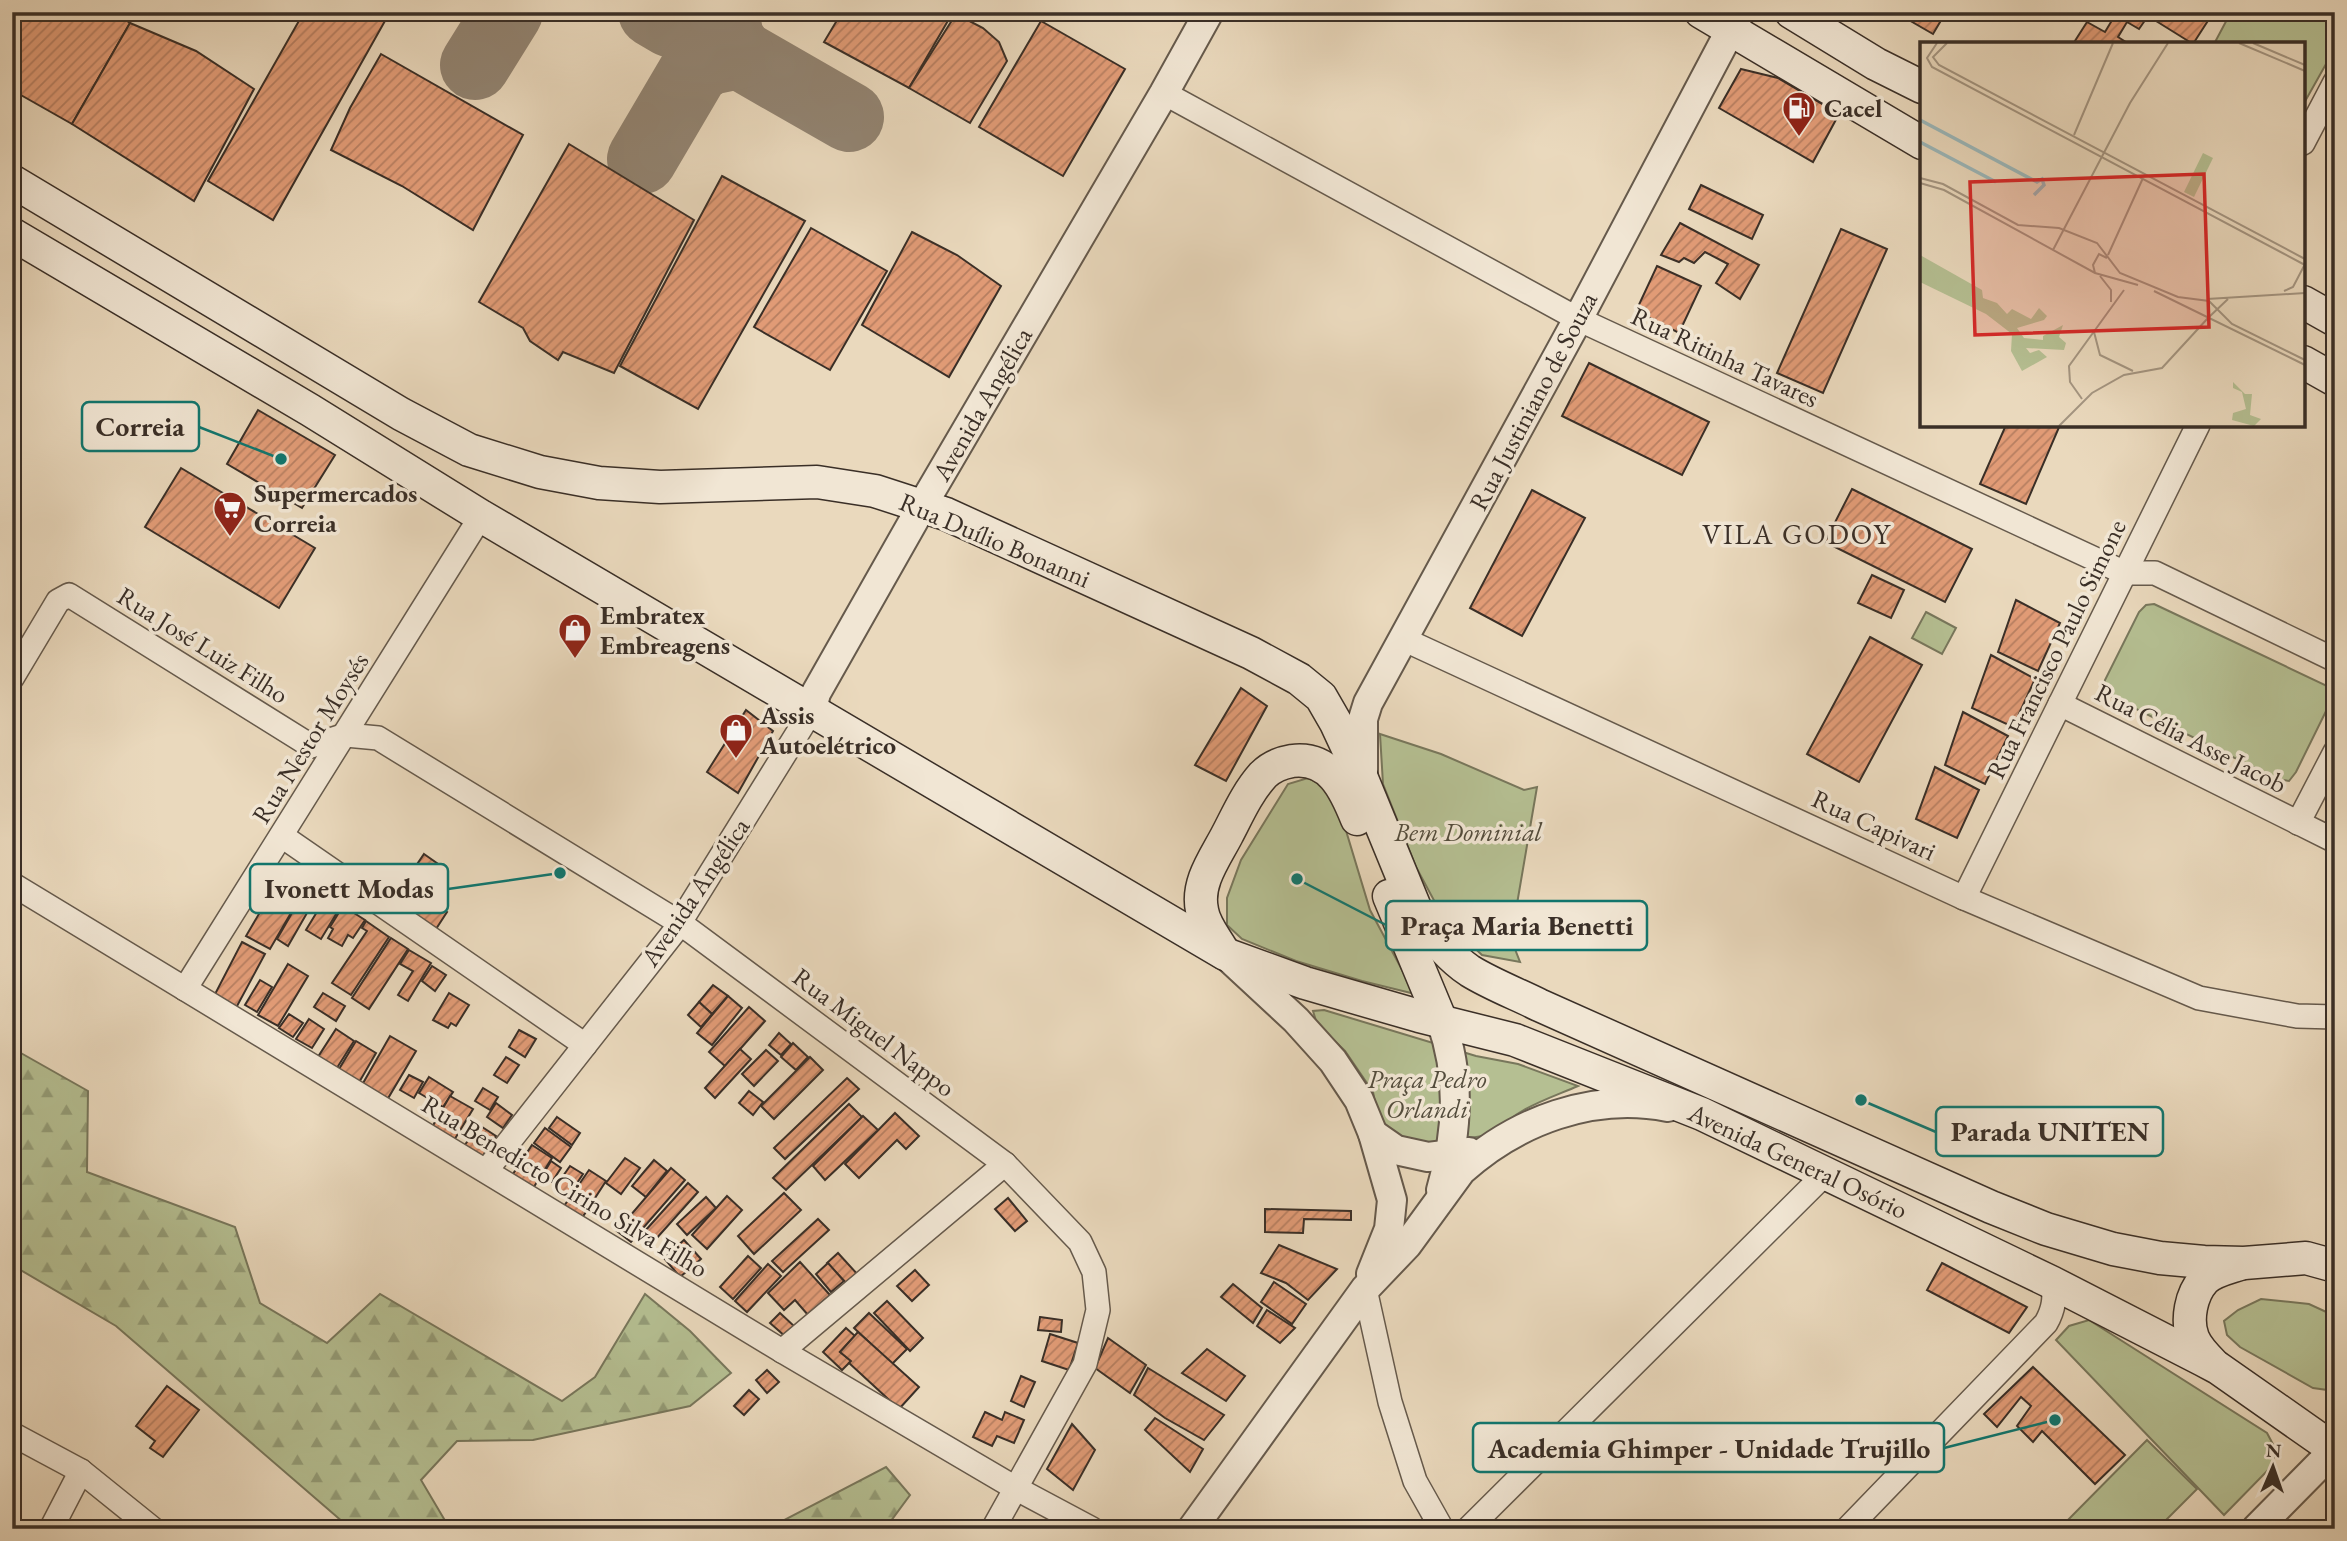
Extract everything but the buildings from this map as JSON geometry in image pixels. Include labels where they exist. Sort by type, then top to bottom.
[{"type":"main road","points":[[1701,12],[1735,20],[1920,142]]},
{"type":"main road","points":[[1791,12],[1876,64],[1920,86]]},
{"type":"main road","name":"Rua Duílio Bonanni","points":[[12,181],[401,414],[469,450],[540,472],[599,483],[660,487],[817,482],[875,491],[947,514],[1251,653],[1299,679],[1321,697],[1363,781]]},
{"type":"main road","name":"Avenida General Osório","points":[[12,234],[310,410],[481,516],[1225,954],[1305,983],[1515,1040],[1702,1114],[2053,1283],[2218,1368],[2334,1449]]},
{"type":"main road","points":[[2305,303],[2335,320]]},
{"type":"main road","points":[[2305,363],[2335,380]]},
{"type":"main road","points":[[1225,954],[1201,909],[1203,882],[1247,795],[1265,773],[1280,763],[1299,760],[1318,763],[1333,773],[1353,808],[1441,1020]]},
{"type":"main road","points":[[1363,781],[1374,860],[1418,915]]},
{"type":"main road","name":"Avenida General Osório","points":[[1363,781],[1418,915],[1444,949],[1470,971],[1539,1005],[1991,1207],[2046,1229],[2113,1249],[2160,1258],[2245,1263],[2325,1260]]},
{"type":"main road","points":[[2218,1368],[2200,1350],[2192,1337],[2189,1319],[2193,1299],[2204,1280],[2245,1263]]},
{"type":"street","name":"Avenida Angélica","points":[[486,1171],[680,923],[812,710],[816,693],[922,506],[1209,12]]},
{"type":"street","name":"Rua Justiniano de Souza","points":[[1363,781],[1363,719],[1368,703],[1578,319],[1735,20]]},
{"type":"street","points":[[2305,139],[2335,82]]},
{"type":"street","name":"Rua Ritinha Tavares","points":[[1164,93],[1578,319],[2125,573]]},
{"type":"street","name":"Rua Francisco Paulo Simone","points":[[1964,898],[2197,427]]},
{"type":"street","name":"Rua Nestor Moysés","points":[[185,989],[481,516]]},
{"type":"street","points":[[2125,573],[2155,573],[2335,660]]},
{"type":"street","name":"Rua José Luiz Filho","points":[[12,678],[58,601],[69,595],[311,746],[346,735]]},
{"type":"street","name":"Rua Capivari","points":[[1403,639],[1964,898],[2199,998],[2297,1016],[2335,1017]]},
{"type":"street","name":"Rua Célia Asse Jacob","points":[[2060,704],[2335,841]]},
{"type":"street","name":"Rua Miguel Nappo","points":[[346,735],[378,738],[680,923],[1005,1164],[1080,1242],[1094,1272],[1098,1310],[1085,1364],[993,1529]]},
{"type":"street","points":[[2298,823],[2335,752]]},
{"type":"street","points":[[282,836],[585,1045]]},
{"type":"street","name":"Rua Benedicto Cirino Silva Filho","points":[[12,884],[782,1351],[1017,1489],[1092,1529]]},
{"type":"street","points":[[1225,954],[1296,1020],[1333,1061],[1359,1100],[1373,1134],[1392,1200],[1389,1229],[1365,1289],[1390,1402],[1415,1481],[1443,1529]]},
{"type":"street","points":[[1437,1206],[1452,1154],[1455,1077],[1450,1046],[1441,1020]]},
{"type":"street","points":[[1192,1529],[1365,1289],[1407,1245],[1461,1171],[1480,1154],[1557,1113],[1614,1103],[1646,1102],[1702,1114]]},
{"type":"street","points":[[1373,1134],[1396,1150],[1428,1157],[1472,1151],[1505,1139]]},
{"type":"street","points":[[782,1351],[1005,1164]]},
{"type":"street","points":[[1468,1529],[1826,1172]]},
{"type":"street","points":[[1847,1529],[2046,1323],[2055,1298],[2053,1283]]},
{"type":"street","points":[[12,1434],[81,1471],[153,1529]]},
{"type":"street","points":[[2256,1529],[2334,1449]]},
{"type":"street","points":[[51,1529],[81,1471]]},
{"type":"green space","points":[[2231,12],[2335,12],[2335,48],[2305,101],[2305,42],[2215,42]]},
{"type":"green space","points":[[2154,604],[2325,685],[2330,690],[2331,701],[2289,781],[2277,779],[2108,695],[2103,689],[2139,612],[2146,605]]},
{"type":"green space","points":[[1926,612],[1956,628],[1942,654],[1912,638]]},
{"type":"green space","name":"Bem Dominial","points":[[1380,734],[1441,754],[1524,790],[1537,787],[1511,939],[1520,962],[1482,955],[1444,919],[1416,867],[1383,784]]},
{"type":"green space","points":[[1308,778],[1334,791],[1370,910],[1415,994],[1296,961],[1242,939],[1227,925],[1227,898],[1241,860],[1288,784]]},
{"type":"green space","name":"Praça Pedro Orlandi","points":[[1324,1010],[1476,1056],[1518,1064],[1578,1086],[1523,1111],[1495,1134],[1430,1146],[1397,1143],[1378,1118],[1373,1092],[1345,1051],[1317,1024],[1313,1011]]},
{"type":"green space","points":[[12,1048],[88,1091],[87,1172],[235,1227],[260,1303],[327,1343],[380,1294],[562,1401],[595,1377],[645,1294],[690,1331],[731,1373],[690,1406],[533,1440],[457,1441],[421,1480],[450,1529],[351,1529],[116,1326],[12,1265]]},
{"type":"green space","points":[[2261,1299],[2309,1304],[2335,1316],[2335,1391],[2313,1388],[2240,1347],[2227,1335],[2224,1321],[2238,1310]]},
{"type":"green space","points":[[2089,1320],[2267,1433],[2276,1450],[2272,1466],[2224,1515],[2056,1340],[2069,1326]]},
{"type":"green space","points":[[2147,1440],[2197,1489],[2157,1529],[2059,1529]]},
{"type":"green space","points":[[886,1467],[910,1495],[885,1529],[767,1529]]},
{"type":"taxiway","points":[[475,65],[508,12]]},
{"type":"taxiway","points":[[653,12],[670,22],[700,12]]},
{"type":"taxiway","points":[[642,159],[695,69],[710,60],[739,54],[729,38],[724,12]]},
{"type":"taxiway","points":[[739,54],[849,117]]},
{"type":"place","name":"Cacel","points":[[1799,138]]},
{"type":"place","name":"Correia","points":[[281,459]]},
{"type":"place","name":"Supermercados Correia","points":[[230,538]]},
{"type":"place","name":"Embratex Embreagens","points":[[575,660]]},
{"type":"place","name":"Assis Autoelétrico","points":[[736,760]]},
{"type":"place","name":"Ivonett Modas","points":[[560,873]]},
{"type":"place","name":"Praça Maria Benetti","points":[[1297,879]]},
{"type":"place","name":"Parada UNITEN","points":[[1861,1100]]},
{"type":"place","name":"Academia Ghimper - Unidade Trujillo","points":[[2055,1420]]},
{"type":"district","name":"VILA GODOY","points":[[1797,534]]}]
